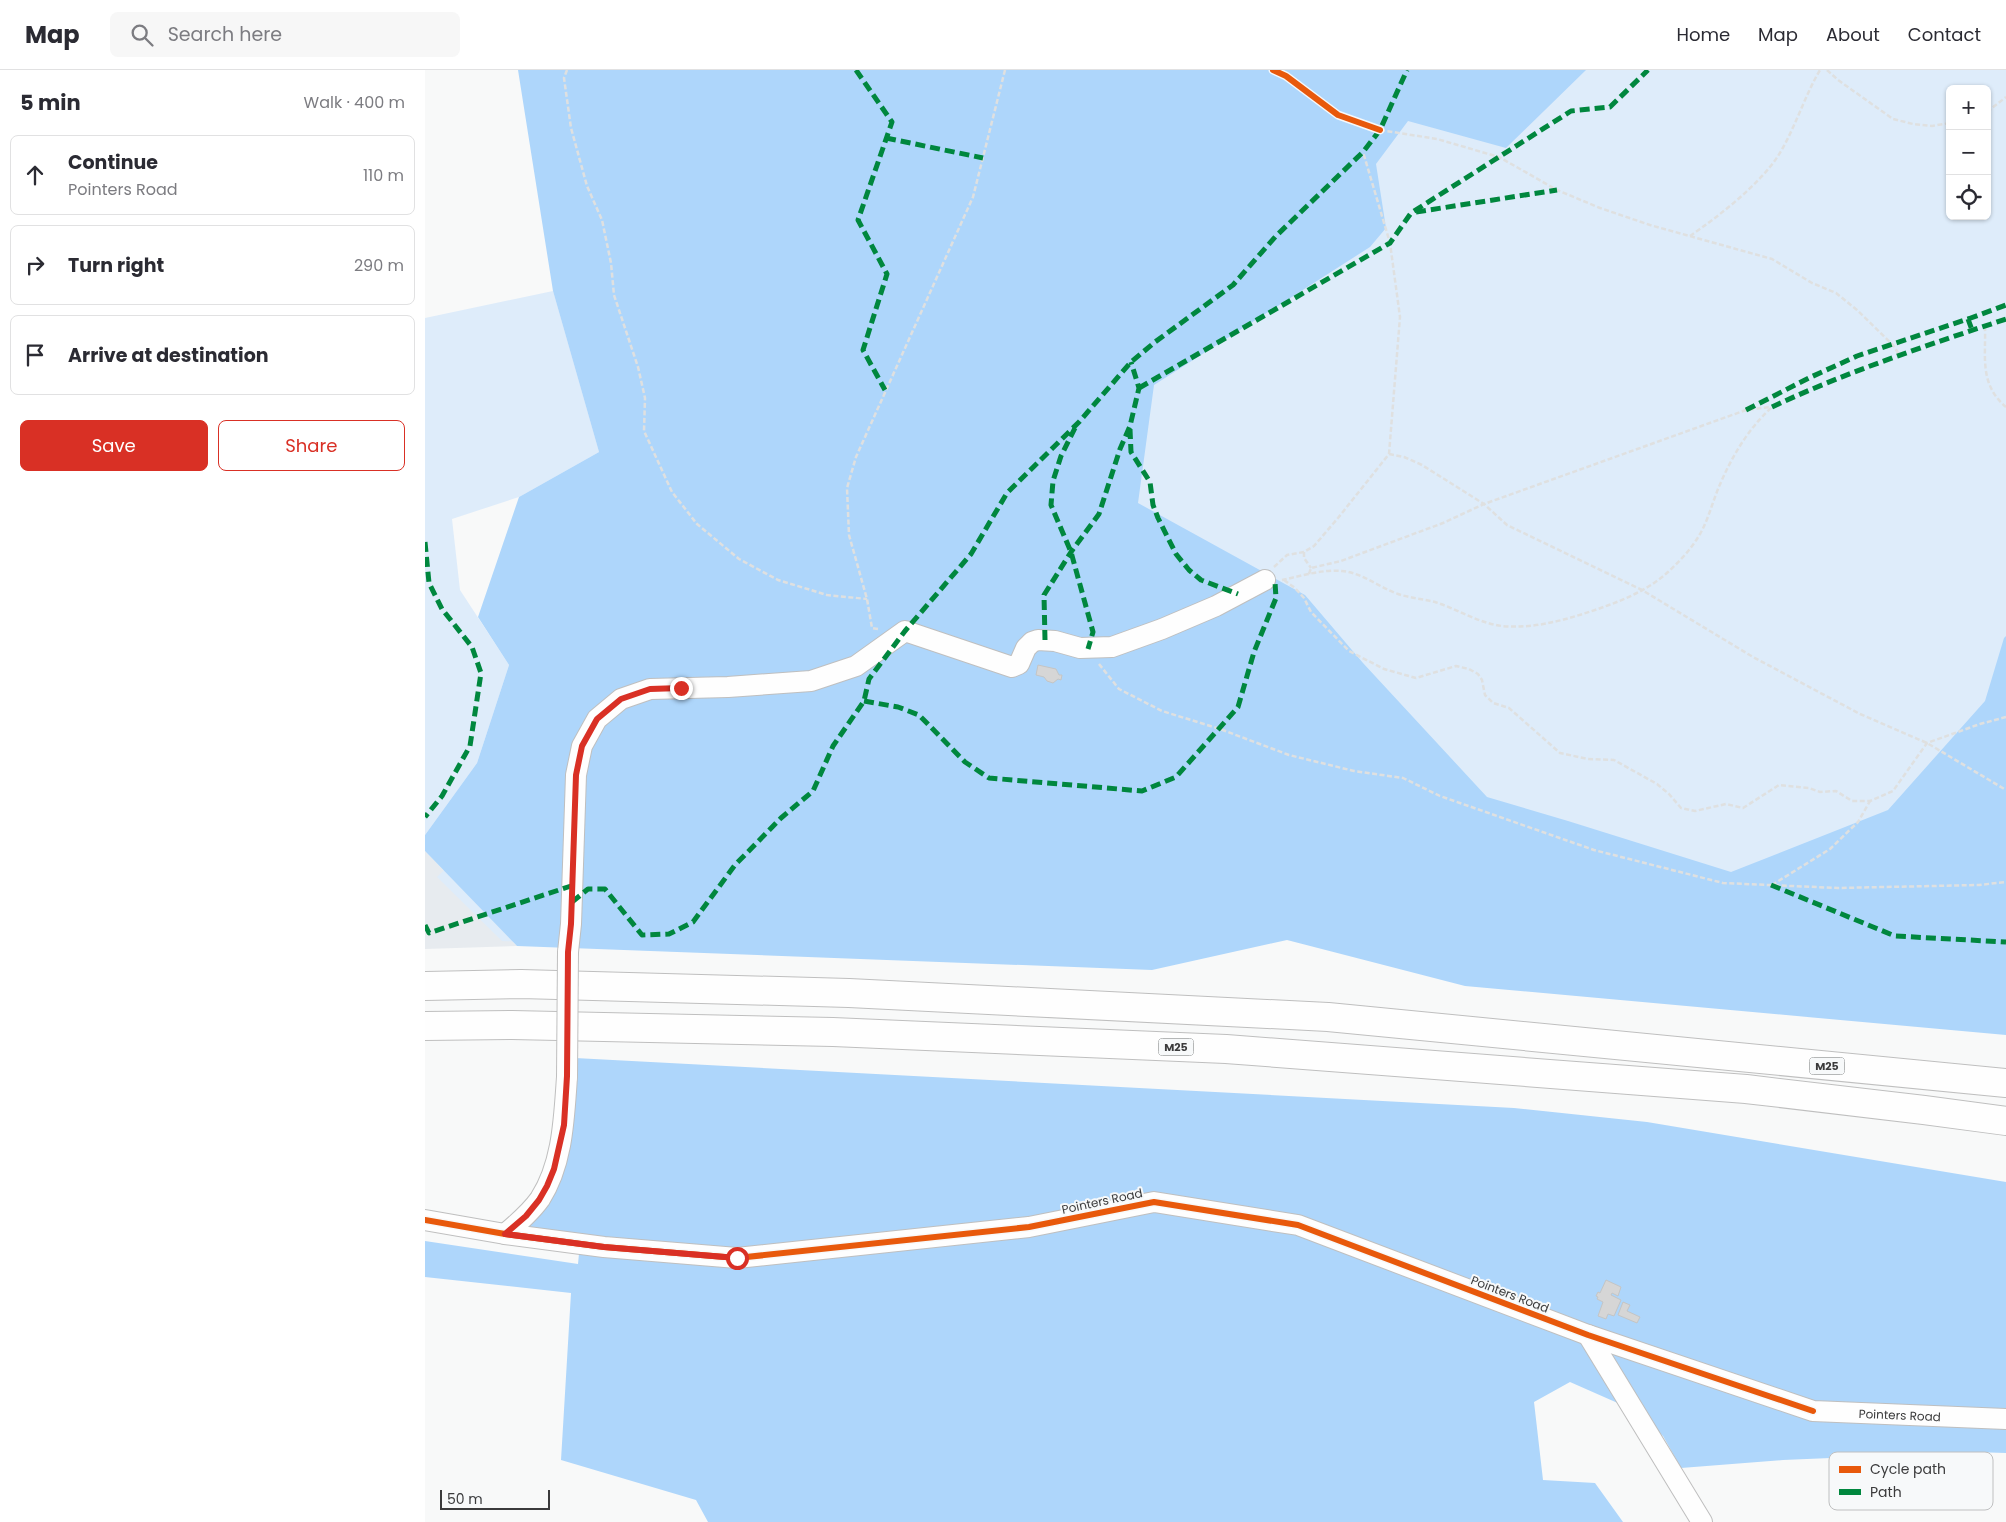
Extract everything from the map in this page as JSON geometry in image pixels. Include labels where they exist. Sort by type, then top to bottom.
[{"type":"highway","name":"M25","points":[[425,986],[521,984],[849,993],[1328,1017],[2006,1083]]},
{"type":"highway","name":"M25","points":[[425,1026],[512,1025],[833,1032],[1226,1049],[1746,1089],[2006,1121]]},
{"type":"street","points":[[505,1234],[526,1216],[539,1200],[551,1177],[564,1125],[567,1076],[568,952],[571,924],[576,775],[582,746],[597,719],[621,699],[650,689],[728,687],[811,681],[855,666],[905,630],[1012,667],[1019,664],[1032,642],[1055,641],[1088,649],[1111,647],[1216,606],[1274,580]]},
{"type":"street","name":"Pointers Road","points":[[425,1220],[505,1234],[604,1247],[737,1258],[1029,1228],[1154,1202],[1298,1225],[1588,1335],[1813,1411],[2006,1419]]},
{"type":"street","points":[[1588,1335],[1702,1522]]},
{"type":"path","points":[[567,70],[564,78],[571,128],[587,186],[602,220],[611,262],[614,295],[639,367],[645,398],[644,431],[672,492],[697,524],[739,559],[778,580],[827,594],[867,599]]},
{"type":"path","points":[[905,630],[872,628],[867,599],[849,535],[847,488],[856,457],[973,197],[1005,70]]},
{"type":"path","points":[[1690,236],[1733,203],[1777,157],[1788,138],[1808,91],[1821,70]]},
{"type":"path","points":[[1827,70],[1893,119],[1933,126],[1946,124]]},
{"type":"path","points":[[1991,109],[2006,98]]},
{"type":"path","points":[[1380,130],[1437,139],[1499,157],[1557,190],[1600,208],[1650,225],[1772,259],[1812,284],[1836,293],[1857,310],[1893,345],[1900,356]]},
{"type":"path","points":[[1274,580],[1274,568],[1287,555],[1304,552],[1313,546],[1389,454],[1400,316],[1390,243],[1363,152]]},
{"type":"path","points":[[1985,326],[1985,371],[1995,396],[2006,406]]},
{"type":"path","points":[[1274,580],[1342,571],[1369,579],[1379,586],[1398,594],[1435,602],[1483,622],[1502,626],[1524,626],[1563,621],[1624,600],[1667,573],[1686,554],[1700,535],[1725,473],[1739,446],[1752,428],[1772,407],[1746,410],[1483,504],[1443,523],[1341,561],[1311,568]]},
{"type":"path","points":[[1389,454],[1405,456],[1422,465],[1483,504],[1507,525],[1642,590],[1753,657],[1852,710],[1927,743],[2006,790]]},
{"type":"path","points":[[1304,552],[1304,558],[1311,568]]},
{"type":"path","points":[[1309,575],[1311,568]]},
{"type":"path","points":[[1274,580],[1295,588],[1304,598],[1311,612],[1349,651],[1384,669],[1416,678],[1456,666],[1469,668],[1478,674],[1482,680],[1485,695],[1493,703],[1509,708],[1560,753],[1587,760],[1614,760],[1657,784],[1681,808],[1695,811],[1726,804],[1743,808],[1779,785],[1809,788],[1820,792],[1836,791],[1852,801],[1870,801],[1893,791],[1927,743],[2006,717]]},
{"type":"path","points":[[1088,649],[1119,689],[1162,712],[1219,729],[1289,755],[1354,771],[1403,778],[1440,796],[1594,850],[1723,883],[1847,888],[1979,885],[2006,882]]},
{"type":"path","points":[[1771,885],[1830,849],[1858,822],[1870,801]]},
{"type":"shaded area","points":[[518,70],[1586,70],[1506,148],[1408,121],[1376,164],[1386,228],[1370,247],[1154,385],[1138,503],[1305,595],[1363,663],[1487,797],[1731,872],[1888,810],[1985,701],[2006,636],[2006,1035],[1465,986],[1287,940],[1152,970],[517,946],[425,851],[425,835],[477,763],[509,665],[478,617],[519,497],[599,452],[553,291]]},
{"type":"shaded area","points":[[1394,70],[2006,70],[2006,981],[1756,892],[692,952],[614,949],[738,844]]},
{"type":"shaded area","points":[[553,291],[599,452],[519,497],[452,519],[460,590],[509,665],[477,763],[425,835],[425,318]]},
{"type":"shaded area","points":[[425,851],[517,946],[425,949]]},
{"type":"shaded area","points":[[463,852],[554,944],[502,941],[437,877]]},
{"type":"shaded area","points":[[575,1058],[1514,1108],[1647,1122],[2006,1182],[2006,1453],[1829,1452],[1829,1458],[1681,1468],[1663,1436],[1629,1408],[1570,1382],[1534,1402],[1543,1480],[1595,1483],[1623,1522],[708,1522],[696,1500],[561,1460],[571,1293],[425,1277],[425,1241],[578,1264],[581,1233],[515,1231],[555,1184]]},
{"type":"building","points":[[1038,665],[1056,669],[1059,675],[1062,675],[1061,680],[1058,679],[1053,683],[1047,681],[1044,677],[1036,675]]},
{"type":"building","points":[[1606,1280],[1621,1287],[1618,1296],[1612,1293],[1611,1295],[1621,1300],[1614,1316],[1608,1314],[1606,1319],[1598,1316],[1603,1302],[1597,1299],[1598,1297],[1596,1296],[1598,1292],[1600,1293]]},
{"type":"building","points":[[1623,1302],[1630,1305],[1627,1311],[1640,1317],[1637,1323],[1618,1315]]},
{"type":"marked path","points":[[856,70],[892,122],[858,220],[887,274],[863,350],[885,390]]},
{"type":"marked path","points":[[572,902],[588,889],[605,889],[642,935],[669,934],[693,922],[735,865],[781,818],[813,791],[833,746],[864,701],[869,679],[905,631],[971,554],[1007,493],[1079,422],[1131,362],[1155,342],[1233,285],[1276,236],[1363,152],[1380,130],[1407,70]]},
{"type":"marked path","points":[[1139,388],[1390,243],[1411,213],[1571,111],[1610,107],[1648,70]]},
{"type":"marked path","points":[[886,138],[983,158]]},
{"type":"marked path","points":[[1416,212],[1557,190]]},
{"type":"marked path","points":[[1968,319],[2006,305]]},
{"type":"marked path","points":[[1746,410],[1857,356],[1968,319],[1972,330]]},
{"type":"marked path","points":[[1772,407],[1858,371],[2006,319]]},
{"type":"marked path","points":[[1045,640],[1044,595],[1071,552],[1099,514],[1120,449],[1130,426],[1139,388],[1131,362]]},
{"type":"marked path","points":[[1075,428],[1061,456],[1053,481],[1051,505],[1071,552],[1093,632],[1088,649]]},
{"type":"marked path","points":[[1130,429],[1131,452],[1150,482],[1153,505],[1176,554],[1189,570],[1201,580],[1238,594]]},
{"type":"marked path","points":[[425,542],[429,583],[442,609],[472,647],[481,673],[470,746],[442,796],[425,817]]},
{"type":"marked path","points":[[864,701],[898,707],[919,715],[965,762],[989,778],[1142,791],[1176,777],[1238,707],[1254,652],[1276,598],[1275,582]]},
{"type":"marked path","points":[[1771,885],[1895,936],[2006,942]]},
{"type":"marked path","points":[[425,925],[429,933],[571,886]]},
{"type":"cycle path","points":[[1273,70],[1286,76],[1338,115],[1380,130]]},
{"type":"cycle path","points":[[425,1220],[505,1234],[604,1247],[737,1258],[1029,1227],[1154,1202],[1298,1225],[1588,1335],[1813,1411]]},
{"type":"route","points":[[681,688],[650,689],[621,699],[597,719],[582,746],[576,775],[571,924],[568,952],[567,1076],[564,1125],[554,1169],[547,1186],[526,1216],[505,1234],[604,1247],[737,1258]]}]
